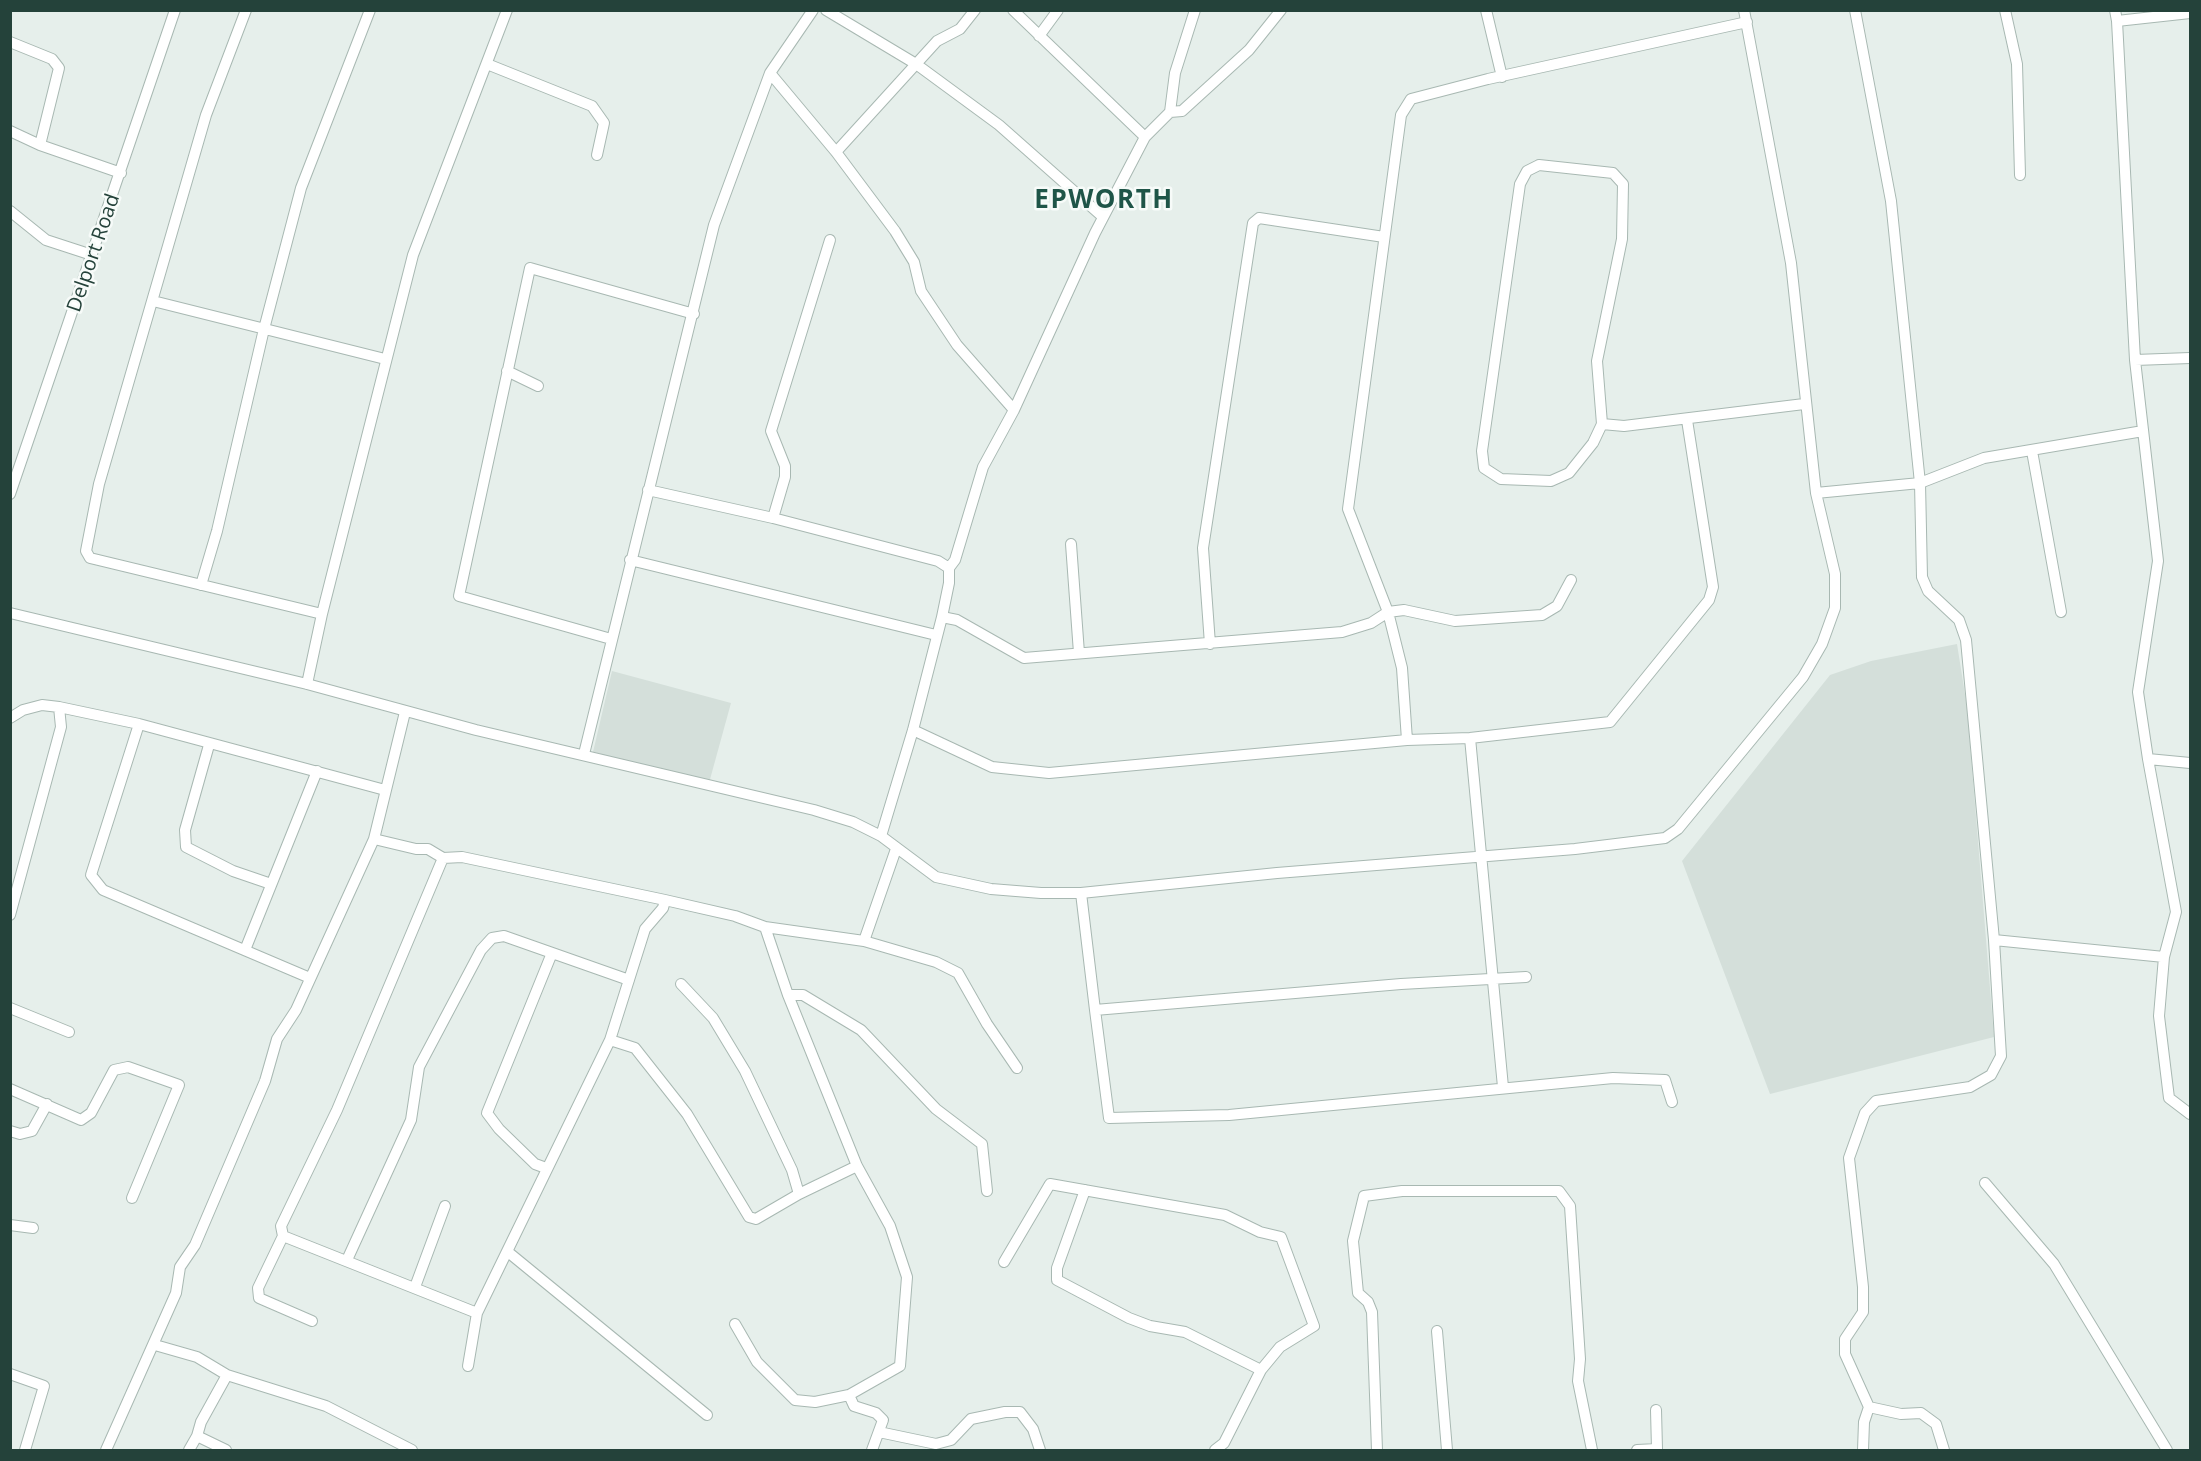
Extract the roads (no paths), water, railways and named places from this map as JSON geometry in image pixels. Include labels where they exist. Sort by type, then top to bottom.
[{"type":"street","name":"Delport Road","points":[[10,494],[175,10]]},
{"type":"street","points":[[246,10],[206,115],[99,484],[86,551],[90,558],[322,614]]},
{"type":"street","points":[[201,585],[217,531],[264,329],[301,188],[370,10]]},
{"type":"street","points":[[308,684],[322,614],[385,359],[420,231],[507,10]]},
{"type":"street","points":[[584,754],[630,560],[694,314],[714,225],[770,73],[813,10]]},
{"type":"street","points":[[826,10],[916,64],[999,125],[1103,217]]},
{"type":"street","points":[[836,152],[937,41],[960,29],[975,10]]},
{"type":"street","points":[[1013,10],[1145,137]]},
{"type":"street","points":[[1039,36],[1058,10]]},
{"type":"street","points":[[881,836],[913,730],[942,617],[949,583],[949,568],[955,560],[983,466],[1014,410],[1103,217],[1145,137],[1170,112],[1175,73],[1195,10]]},
{"type":"street","points":[[1170,112],[1182,111],[1249,50],[1281,10]]},
{"type":"street","points":[[1486,10],[1502,77]]},
{"type":"street","points":[[1855,10],[1891,201],[1920,483],[1922,577],[1928,591],[1959,620],[1966,640],[1994,940],[2001,1056],[1991,1075],[1970,1087],[1876,1101],[1864,1113],[1849,1158],[1863,1287],[1863,1312],[1845,1340],[1845,1354],[1869,1407],[1864,1422],[1863,1450]]},
{"type":"street","points":[[2005,10],[2017,64],[2020,175]]},
{"type":"street","points":[[2190,13],[2116,16],[2135,360],[2158,561],[2138,692],[2176,912],[2164,957],[2159,1016],[2169,1098],[2190,1113]]},
{"type":"street","points":[[10,613],[308,684],[405,712],[814,810],[853,822],[881,836],[925,871],[949,881],[1011,891],[1082,893],[1277,873],[1483,858],[1657,840],[1678,830],[1803,677],[1822,645],[1835,608],[1836,589],[1832,558],[1816,493],[1804,404],[1791,263],[1745,16],[1411,99],[1401,115],[1348,509],[1388,612],[1402,668],[1407,740]]},
{"type":"street","points":[[10,42],[52,59],[59,68],[40,145]]},
{"type":"street","points":[[487,64],[591,106],[604,123],[597,155]]},
{"type":"street","points":[[770,73],[836,152],[896,231],[914,262],[921,291],[957,345],[1014,410]]},
{"type":"street","points":[[10,131],[40,145],[121,173]]},
{"type":"street","points":[[1539,165],[1613,172],[1623,184],[1622,239],[1597,361],[1602,424],[1593,443],[1569,473],[1551,481],[1501,479],[1484,468],[1482,451],[1520,184],[1527,171],[1539,165]]},
{"type":"street","points":[[10,211],[46,240],[92,255]]},
{"type":"street","points":[[1210,644],[1203,548],[1253,223],[1259,218],[1384,237]]},
{"type":"street","points":[[773,518],[785,477],[785,466],[771,431],[830,240]]},
{"type":"street","points":[[611,639],[459,596],[530,268],[694,314]]},
{"type":"street","points":[[153,301],[385,359]]},
{"type":"street","points":[[2135,360],[2190,358]]},
{"type":"street","points":[[507,371],[538,386]]},
{"type":"street","points":[[1602,424],[1624,426],[1687,420],[1804,404]]},
{"type":"street","points":[[913,730],[992,767],[1050,773],[1407,740],[1470,738],[1610,722],[1709,600],[1713,587],[1687,420]]},
{"type":"street","points":[[1816,493],[1920,483],[1984,458],[2143,431]]},
{"type":"street","points":[[2032,451],[2061,612]]},
{"type":"street","points":[[648,490],[773,518],[938,561],[949,568]]},
{"type":"street","points":[[1071,544],[1079,653]]},
{"type":"street","points":[[630,560],[936,636]]},
{"type":"street","points":[[942,617],[957,620],[1024,658],[1342,632],[1371,623],[1388,612],[1404,610],[1455,621],[1542,615],[1557,606],[1571,580]]},
{"type":"street","points":[[10,717],[23,710],[42,705],[58,707],[139,724],[209,745],[385,790]]},
{"type":"street","points":[[10,915],[61,727],[58,707]]},
{"type":"street","points":[[106,1450],[149,1353],[155,1345],[176,1293],[180,1268],[195,1245],[265,1081],[276,1039],[296,1010],[374,839],[405,712]]},
{"type":"street","points":[[139,724],[91,875],[103,890],[310,978]]},
{"type":"street","points":[[1470,738],[1503,1088]]},
{"type":"street","points":[[209,745],[185,830],[186,847],[233,871],[271,884]]},
{"type":"street","points":[[2148,759],[2190,763]]},
{"type":"street","points":[[245,950],[317,771]]},
{"type":"street","points":[[374,839],[416,849],[428,849],[443,858],[462,857],[484,861],[665,900],[735,916],[765,927],[783,927],[864,941],[936,962],[958,973],[987,1024],[1017,1068]]},
{"type":"street","points":[[864,941],[896,849]]},
{"type":"street","points":[[312,1321],[259,1298],[258,1288],[283,1236],[281,1226],[337,1110],[443,858]]},
{"type":"street","points":[[1082,893],[1108,1118],[1229,1115],[1613,1078],[1665,1080],[1672,1101]]},
{"type":"street","points":[[468,1366],[477,1312],[610,1040],[645,929],[663,908],[665,900]]},
{"type":"street","points":[[735,1324],[757,1362],[795,1400],[814,1402],[849,1395],[900,1366],[907,1277],[890,1226],[857,1166],[788,995],[765,927]]},
{"type":"street","points":[[347,1260],[411,1120],[419,1067],[481,950],[492,938],[504,936],[629,980]]},
{"type":"street","points":[[1994,940],[2164,957]]},
{"type":"street","points":[[546,1168],[535,1164],[499,1129],[487,1113],[552,953]]},
{"type":"street","points":[[1095,1010],[1401,984],[1526,976]]},
{"type":"street","points":[[681,984],[713,1018],[745,1071],[792,1170],[799,1194]]},
{"type":"street","points":[[788,995],[803,995],[861,1030],[936,1109],[982,1144],[987,1191]]},
{"type":"street","points":[[10,1008],[69,1032]]},
{"type":"street","points":[[610,1040],[635,1048],[687,1114],[749,1217],[756,1219],[799,1194],[857,1166]]},
{"type":"street","points":[[10,1089],[81,1120],[91,1113],[114,1070],[128,1067],[179,1085],[132,1198]]},
{"type":"street","points":[[10,1131],[20,1134],[32,1131],[47,1104]]},
{"type":"street","points":[[1985,1183],[2054,1264],[2133,1390],[2167,1450]]},
{"type":"street","points":[[1004,1262],[1050,1184],[1225,1215],[1260,1232],[1281,1237],[1314,1326],[1281,1347],[1261,1370],[1224,1443],[1215,1450]]},
{"type":"street","points":[[1085,1190],[1058,1268],[1057,1280],[1129,1317],[1150,1326],[1185,1332],[1261,1370]]},
{"type":"street","points":[[1377,1450],[1372,1312],[1368,1302],[1358,1293],[1353,1241],[1364,1196],[1402,1191],[1559,1191],[1570,1206],[1580,1359],[1578,1381],[1592,1450]]},
{"type":"street","points":[[415,1287],[445,1206]]},
{"type":"street","points":[[10,1226],[33,1228]]},
{"type":"street","points":[[283,1236],[477,1312]]},
{"type":"street","points":[[508,1252],[706,1414]]},
{"type":"street","points":[[1437,1331],[1447,1450]]},
{"type":"street","points":[[155,1345],[198,1357],[227,1376],[326,1406],[412,1450]]},
{"type":"street","points":[[10,1374],[44,1386],[25,1450]]},
{"type":"street","points":[[189,1450],[197,1436],[201,1422],[227,1376]]},
{"type":"street","points":[[849,1395],[854,1406],[876,1413],[883,1420],[872,1450]]},
{"type":"street","points":[[1869,1407],[1901,1414],[1921,1413],[1936,1424],[1944,1450]]},
{"type":"street","points":[[1637,1450],[1657,1449],[1656,1410]]},
{"type":"street","points":[[879,1432],[936,1444],[951,1440],[971,1419],[1005,1412],[1020,1412],[1033,1429],[1040,1450]]},
{"type":"street","points":[[197,1436],[226,1450]]},
{"type":"district","name":"EPWORTH","points":[[1104,201]]}]
